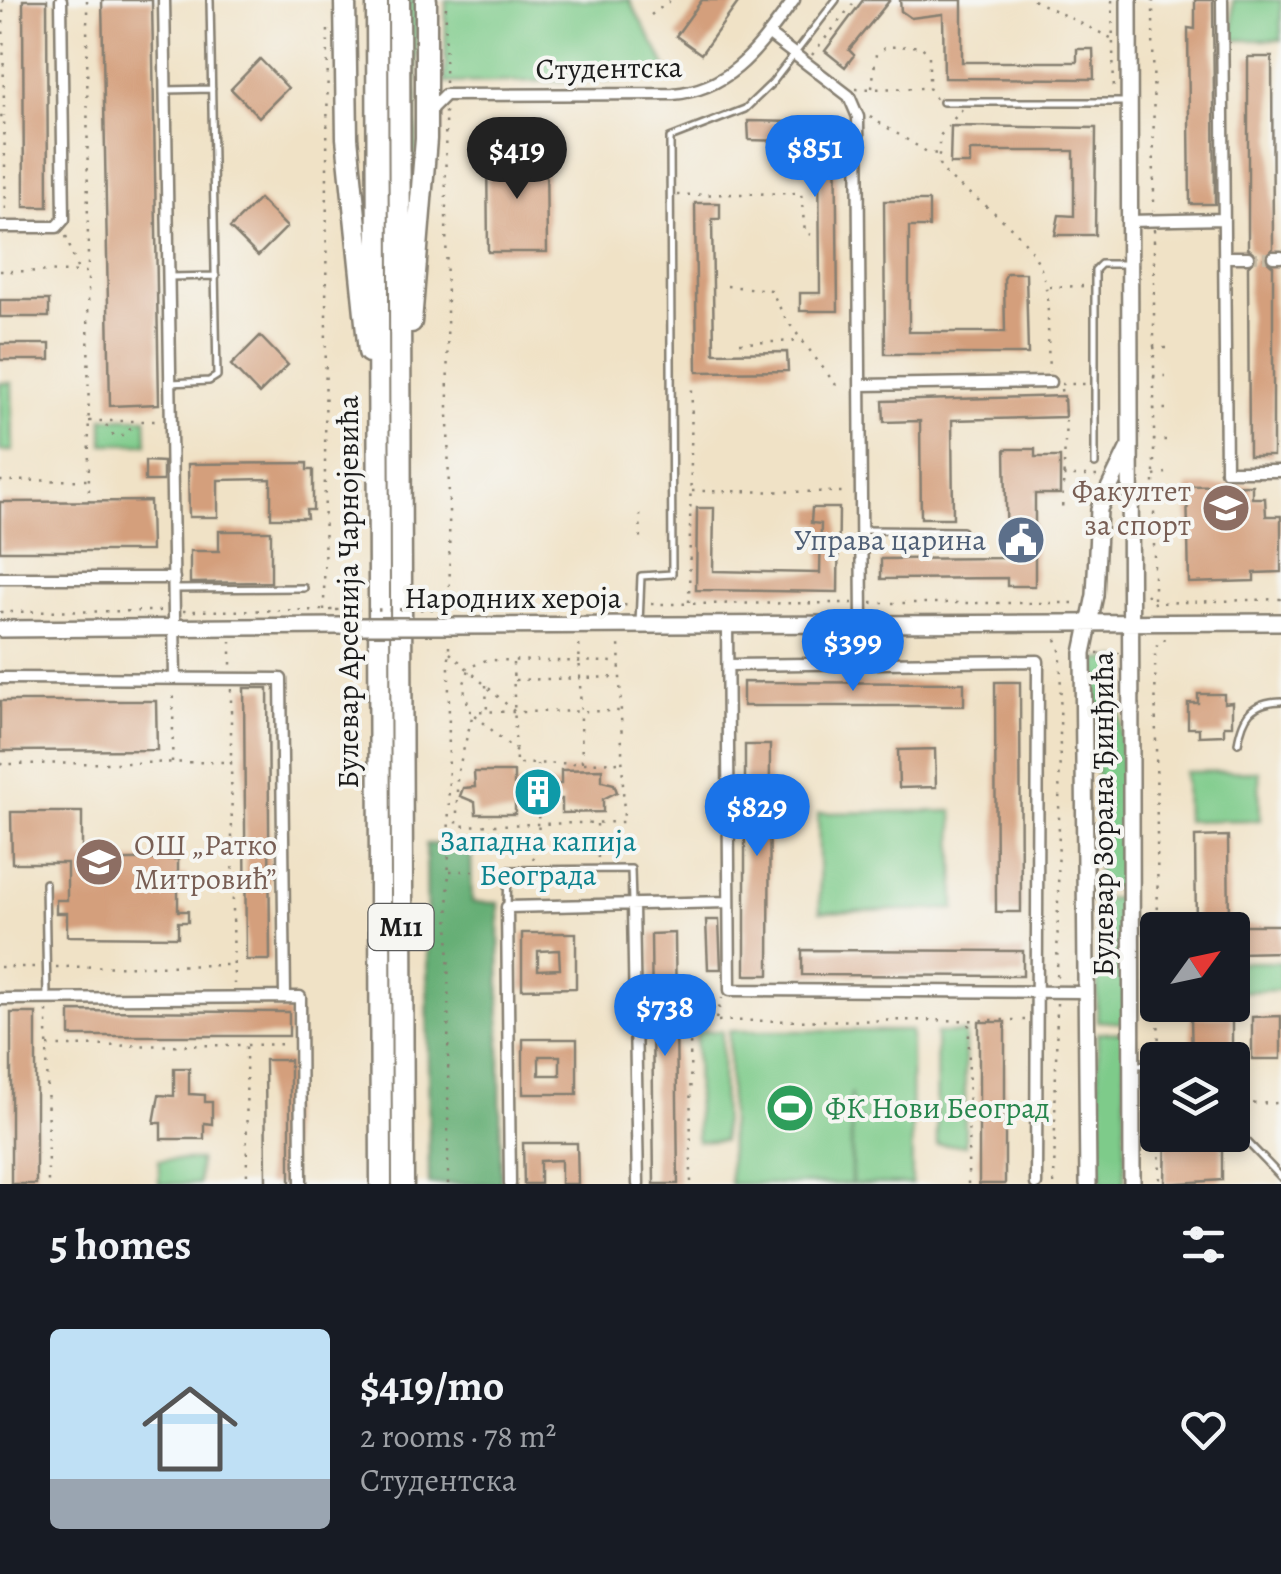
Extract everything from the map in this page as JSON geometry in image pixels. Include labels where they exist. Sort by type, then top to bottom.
[{"type":"highway","points":[[345,0],[350,184],[365,337],[378,373]]},
{"type":"highway","name":"Булевар Арсенија Чарнојевића","points":[[378,0],[381,1184]]},
{"type":"highway","name":"Булевар Арсенија Чарнојевића","points":[[400,0],[402,1184]]},
{"type":"highway","points":[[399,377],[408,356],[413,307],[426,115],[426,0]]},
{"type":"street","points":[[3,227],[62,226],[61,0]]},
{"type":"street","points":[[164,0],[175,678]]},
{"type":"street","name":"Студентска","points":[[445,95],[698,91],[735,72],[794,0]]},
{"type":"street","name":"Булевар Зорана Ђинђића","points":[[1129,0],[1121,102],[1129,221],[1132,1184]]},
{"type":"street","points":[[1222,0],[1226,471],[1281,471]]},
{"type":"street","points":[[768,34],[849,96],[856,108],[862,624]]},
{"type":"street","points":[[426,74],[445,95],[426,115]]},
{"type":"street","points":[[1129,221],[1224,219]]},
{"type":"street","points":[[1224,257],[1248,256]]},
{"type":"street","points":[[862,385],[1052,383]]},
{"type":"street","name":"Булевар Зорана Ђинђића","points":[[1088,1184],[1083,653],[1095,595],[1099,509],[1130,445]]},
{"type":"street","points":[[0,578],[174,584]]},
{"type":"street","name":"Народних хероја","points":[[0,629],[342,626],[447,632],[639,625],[1281,622]]},
{"type":"street","points":[[510,1184],[507,907],[730,902],[727,624]]},
{"type":"street","points":[[728,664],[1038,661],[1036,1184]]},
{"type":"street","points":[[0,678],[281,679],[285,997]]},
{"type":"street","name":"Булевар Зорана Ђинђића","points":[[730,902],[730,990],[1085,992]]},
{"type":"street","points":[[632,906],[638,1184]]},
{"type":"street","points":[[0,999],[300,997],[301,1184]]},
{"type":"lane","points":[[171,382],[209,381],[217,376],[210,0]]},
{"type":"lane","points":[[639,625],[641,576],[672,574],[671,136],[713,125],[745,109],[836,0]]},
{"type":"lane","points":[[166,90],[212,89]]},
{"type":"lane","points":[[943,102],[1121,102]]},
{"type":"lane","points":[[1095,464],[1095,270],[1101,264],[1129,264]]},
{"type":"lane","points":[[169,277],[216,276]]},
{"type":"lane","points":[[862,530],[962,530]]},
{"type":"lane","points":[[174,584],[304,588]]},
{"type":"lane","points":[[1238,743],[1246,713],[1281,702]]},
{"type":"lane","points":[[507,907],[508,870],[615,869],[631,869],[632,906]]},
{"type":"lane","points":[[46,883],[46,998]]},
{"type":"lane","points":[[1130,1065],[1140,1064]]},
{"type":"lane","points":[[1250,1145],[1281,1177]]},
{"type":"path","points":[[3,227],[4,0]]},
{"type":"path","points":[[88,0],[89,501]]},
{"type":"path","points":[[446,0],[450,609]]},
{"type":"path","points":[[651,15],[671,0]]},
{"type":"path","points":[[805,64],[856,0]]},
{"type":"path","points":[[1034,0],[1096,35],[1114,40]]},
{"type":"path","points":[[1112,0],[1121,102]]},
{"type":"path","points":[[1153,0],[1154,603],[1281,599]]},
{"type":"path","points":[[324,610],[328,20]]},
{"type":"path","points":[[872,88],[876,54],[886,47],[921,46],[929,55],[929,88],[934,100],[943,102]]},
{"type":"path","points":[[849,96],[858,88],[929,88]]},
{"type":"path","points":[[970,102],[942,131],[942,170],[1034,251],[1047,287],[1052,383],[1094,384]]},
{"type":"path","points":[[856,108],[927,152],[939,154]]},
{"type":"path","points":[[670,196],[800,193],[805,233],[816,236]]},
{"type":"path","points":[[62,226],[78,272]]},
{"type":"path","points":[[1154,253],[1165,253]]},
{"type":"path","points":[[0,271],[88,272]]},
{"type":"path","points":[[1154,285],[1165,286]]},
{"type":"path","points":[[727,286],[770,290],[785,318],[836,384]]},
{"type":"path","points":[[1047,287],[1094,286]]},
{"type":"path","points":[[1154,314],[1165,314]]},
{"type":"path","points":[[740,343],[805,340]]},
{"type":"path","points":[[1153,348],[1166,348]]},
{"type":"path","points":[[1153,376],[1166,376]]},
{"type":"path","points":[[689,604],[692,385]]},
{"type":"path","points":[[1062,511],[1065,395]]},
{"type":"path","points":[[1153,409],[1166,410]]},
{"type":"path","points":[[89,421],[171,420]]},
{"type":"path","points":[[106,422],[114,436],[124,436],[135,422]]},
{"type":"path","points":[[1152,440],[1166,440]]},
{"type":"path","points":[[1153,476],[1166,473]]},
{"type":"path","points":[[1063,476],[1106,476],[1099,486]]},
{"type":"path","points":[[0,481],[89,480]]},
{"type":"path","points":[[691,491],[862,492]]},
{"type":"path","points":[[640,514],[641,540]]},
{"type":"path","points":[[336,610],[640,604],[1082,603],[1086,595]]},
{"type":"path","points":[[447,632],[448,1184]]},
{"type":"path","points":[[580,634],[582,763]]},
{"type":"path","points":[[473,712],[456,775],[457,826],[624,822],[619,637]]},
{"type":"path","points":[[1054,1184],[1061,652],[1056,637]]},
{"type":"path","points":[[1158,912],[1156,653],[1158,642],[1171,637]]},
{"type":"path","points":[[231,641],[231,657]]},
{"type":"path","points":[[449,652],[516,712]]},
{"type":"path","points":[[1061,652],[1156,653]]},
{"type":"path","points":[[516,752],[466,707],[462,686],[470,667],[486,660],[620,662]]},
{"type":"path","points":[[513,663],[516,764],[622,762]]},
{"type":"path","points":[[514,680],[620,677]]},
{"type":"path","points":[[172,762],[175,678]]},
{"type":"path","points":[[231,678],[234,997]]},
{"type":"path","points":[[486,683],[487,712]]},
{"type":"path","points":[[473,712],[621,711]]},
{"type":"path","points":[[0,764],[232,762]]},
{"type":"path","points":[[533,858],[539,850],[536,763]]},
{"type":"path","points":[[449,775],[456,775]]},
{"type":"path","points":[[597,823],[598,851]]},
{"type":"path","points":[[448,871],[474,871]]},
{"type":"path","points":[[0,968],[234,965]]},
{"type":"path","points":[[46,998],[48,1184]]},
{"type":"path","points":[[690,1020],[691,1184]]},
{"type":"path","points":[[968,1184],[969,1020]]},
{"type":"path","points":[[676,1021],[1036,1020]]},
{"type":"path","points":[[234,1036],[234,1045]]},
{"type":"path","points":[[48,1046],[300,1044]]},
{"type":"path","points":[[246,1045],[246,1184]]},
{"type":"path","points":[[1250,1104],[1281,1103]]},
{"type":"path","points":[[1160,1152],[1160,1184]]},
{"type":"green space","points":[[383,0],[391,0],[393,1184],[384,1184]]},
{"type":"green space","points":[[406,0],[417,0],[416,148],[405,218]]},
{"type":"green space","points":[[446,0],[629,0],[673,79],[445,83]]},
{"type":"green space","points":[[1233,0],[1281,0],[1281,40],[1233,40]]},
{"type":"green space","points":[[0,383],[12,383],[13,451],[0,451]]},
{"type":"green space","points":[[103,418],[146,418],[147,444],[103,444]]},
{"type":"green space","points":[[1119,658],[1125,888],[1098,887],[1096,660]]},
{"type":"green space","points":[[1259,771],[1260,820],[1186,821],[1185,772]]},
{"type":"green space","points":[[953,811],[955,909],[820,912],[818,813]]},
{"type":"green space","points":[[426,844],[471,844],[472,902],[499,903],[501,1184],[429,1184]]},
{"type":"green space","points":[[1124,898],[1125,1023],[1097,1021],[1098,899]]},
{"type":"green space","points":[[1250,962],[1281,962],[1281,990],[1250,991]]},
{"type":"green space","points":[[696,1031],[722,1031],[723,1141],[697,1141]]},
{"type":"green space","name":"ФК Нови Београд","points":[[729,1031],[911,1031],[912,1184],[852,1184],[851,1093],[851,1184],[730,1184]]},
{"type":"green space","points":[[1125,1032],[1125,1184],[1101,1184],[1097,1033]]},
{"type":"green space","points":[[936,1033],[965,1033],[965,1145],[937,1145]]},
{"type":"green space","points":[[159,1160],[199,1160],[199,1184],[159,1184]]},
{"type":"building","points":[[23,0],[47,0],[48,207],[24,207]]},
{"type":"building","points":[[102,0],[152,0],[159,404],[110,406]]},
{"type":"building","points":[[702,0],[740,0],[701,54],[676,36]]},
{"type":"building","points":[[863,0],[890,0],[849,50],[854,55],[845,67],[825,51]]},
{"type":"building","points":[[900,0],[962,0],[962,62],[1077,62],[1077,49],[1093,49],[1094,79],[944,78],[943,14],[911,18],[901,11]]},
{"type":"building","points":[[1195,0],[1213,0],[1215,204],[1190,204],[1188,28],[1195,29]]},
{"type":"building","points":[[1248,57],[1272,57],[1273,248],[1264,258],[1273,266],[1273,456],[1249,456],[1248,266],[1257,256],[1248,248]]},
{"type":"building","points":[[260,59],[288,88],[259,117],[231,89]]},
{"type":"building","points":[[748,121],[836,123],[838,311],[800,311],[800,293],[820,293],[819,142],[749,140]]},
{"type":"building","points":[[951,126],[1096,128],[1095,235],[1055,235],[1059,215],[1074,216],[1074,151],[970,151],[970,164],[950,164]]},
{"type":"building","points":[[546,151],[547,252],[488,252],[487,152]]},
{"type":"building","points":[[259,199],[287,227],[258,256],[230,228]]},
{"type":"building","points":[[884,201],[929,201],[929,227],[909,227],[909,332],[1005,332],[1004,279],[1007,273],[1026,273],[1028,354],[885,354]]},
{"type":"building","points":[[695,203],[720,203],[720,219],[712,219],[714,353],[787,352],[788,371],[697,372]]},
{"type":"building","points":[[0,300],[49,300],[49,317],[0,317]]},
{"type":"building","points":[[260,336],[288,365],[259,394],[231,365]]},
{"type":"building","points":[[0,344],[50,344],[50,360],[0,360]]},
{"type":"building","points":[[1064,396],[1065,417],[952,420],[953,518],[921,518],[920,421],[884,422],[883,401]]},
{"type":"building","name":"Управа царина","points":[[1005,449],[1035,449],[1035,457],[1060,457],[1060,494],[1035,494],[1035,586],[1007,586],[1007,578],[881,579],[881,559],[1007,558]]},
{"type":"building","points":[[145,461],[163,462],[163,481],[145,481]]},
{"type":"building","points":[[307,463],[307,470],[313,470],[313,510],[306,510],[307,518],[271,518],[271,479],[218,480],[218,517],[189,517],[188,464]]},
{"type":"building","points":[[1252,485],[1252,498],[1265,498],[1266,516],[1281,516],[1281,572],[1254,573],[1254,581],[1189,583],[1187,486]]},
{"type":"building","points":[[150,501],[151,551],[0,551],[0,502]]},
{"type":"building","points":[[697,508],[714,508],[713,571],[820,573],[821,524],[811,523],[812,508],[839,508],[838,592],[696,590]]},
{"type":"building","points":[[219,531],[271,531],[271,582],[190,583],[190,551],[219,551]]},
{"type":"building","points":[[743,682],[964,683],[964,706],[743,706]]},
{"type":"building","points":[[995,682],[1020,682],[1021,912],[996,912]]},
{"type":"building","points":[[244,688],[268,688],[270,960],[246,960]]},
{"type":"building","points":[[1198,694],[1224,694],[1224,703],[1232,702],[1232,726],[1224,726],[1224,735],[1199,736],[1199,728],[1188,728],[1188,703],[1198,703]]},
{"type":"building","points":[[0,701],[156,701],[157,750],[0,751]]},
{"type":"building","points":[[745,745],[770,745],[769,975],[745,975]]},
{"type":"building","points":[[935,749],[936,787],[899,788],[898,750]]},
{"type":"building","points":[[602,769],[602,781],[614,784],[617,792],[603,799],[603,812],[562,813],[562,799],[515,800],[515,814],[476,814],[475,802],[460,796],[463,788],[475,787],[474,772],[514,772],[514,785],[561,784],[561,770]]},
{"type":"building","points":[[11,812],[82,812],[82,861],[178,859],[178,875],[187,875],[187,886],[178,886],[178,911],[188,911],[188,922],[178,922],[178,937],[67,936],[67,913],[56,913],[56,900],[67,900],[67,863],[12,863]]},
{"type":"building","points":[[1228,836],[1229,912],[1196,912],[1195,837]]},
{"type":"building","points":[[706,920],[719,920],[721,969],[708,969]]},
{"type":"building","points":[[1250,925],[1281,925],[1281,952],[1250,953]]},
{"type":"building","points":[[522,933],[576,933],[576,988],[522,989]],"holes":[[[559,950],[560,969],[538,970],[538,951]]]},
{"type":"building","points":[[675,933],[678,1184],[654,1184],[651,934]]},
{"type":"building","points":[[802,950],[1023,951],[1023,976],[802,975]]},
{"type":"building","points":[[70,1011],[289,1012],[289,1036],[70,1036]]},
{"type":"building","points":[[11,1013],[36,1013],[36,1184],[11,1184]]},
{"type":"building","points":[[1281,1016],[1281,1059],[1252,1059],[1252,1017]]},
{"type":"building","points":[[979,1022],[1005,1022],[1005,1184],[979,1184]]},
{"type":"building","points":[[1191,1022],[1232,1022],[1232,1042],[1192,1042]]},
{"type":"building","points":[[523,1039],[577,1039],[577,1094],[523,1094]],"holes":[[[539,1056],[560,1056],[560,1075],[539,1075]]]},
{"type":"building","points":[[265,1060],[290,1060],[290,1184],[266,1184]]},
{"type":"building","points":[[174,1068],[189,1068],[189,1094],[205,1095],[205,1102],[212,1102],[212,1124],[204,1123],[204,1139],[161,1139],[161,1123],[154,1123],[159,1095],[174,1096]]},
{"type":"building","points":[[523,1143],[577,1143],[578,1184],[561,1184],[561,1160],[540,1161],[540,1184],[524,1184]]},
{"type":"building","points":[[1166,1152],[1222,1152],[1222,1180],[1165,1184]]},
{"type":"tunnel","points":[[1248,257],[1273,257]]},
{"type":"place","name":"Факултет за спорт","points":[[1226,508]]},
{"type":"place","name":"Управа царина","points":[[1021,540]]},
{"type":"place","name":"Западна капија Београда","points":[[538,792]]},
{"type":"place","name":"ОШ „Ратко Митровић”","points":[[99,862]]},
{"type":"place","name":"ФК Нови Београд","points":[[790,1108]]}]
